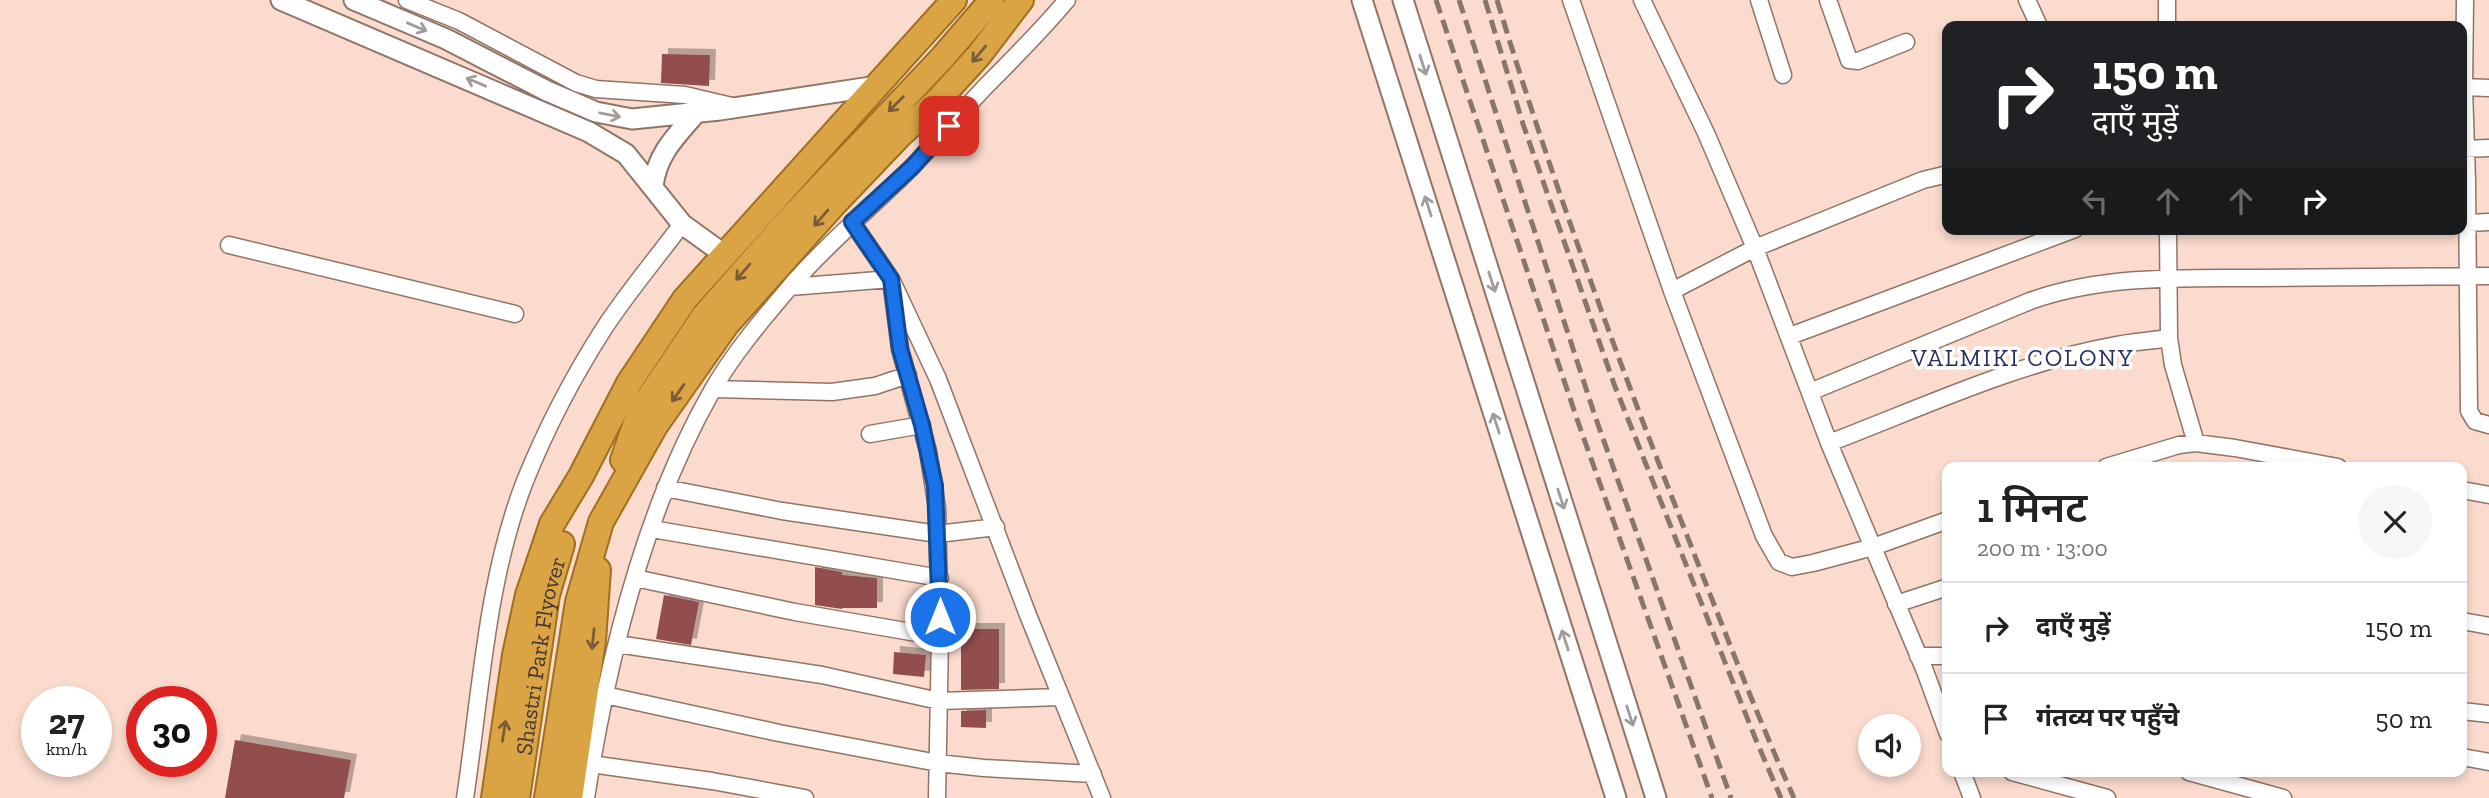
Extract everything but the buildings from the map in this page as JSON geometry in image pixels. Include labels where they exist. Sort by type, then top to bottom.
[{"type":"highway","points":[[494,798],[515,655],[528,594],[552,524],[581,476],[629,383],[685,299],[954,0]]},
{"type":"highway","points":[[570,798],[593,641],[601,522],[640,411],[704,316],[886,114],[943,57],[992,0]]},
{"type":"highway","points":[[601,522],[655,426],[726,325],[835,202],[963,73],[1021,0]]},
{"type":"highway","name":"Shastri Park Flyover","points":[[517,798],[547,595],[581,476]]},
{"type":"highway","name":"Shastri Park Flyover","points":[[547,798],[578,602],[601,522]]},
{"type":"street","points":[[281,0],[543,100],[632,119],[696,113],[877,86]]},
{"type":"street","points":[[355,0],[446,39],[626,154],[682,224],[725,255]]},
{"type":"street","points":[[407,0],[459,21],[576,83],[607,90],[685,95],[738,107]]},
{"type":"street","points":[[586,798],[617,644],[635,578],[665,488],[713,390],[790,287],[852,222],[912,167],[987,85],[1040,33],[1067,0]]},
{"type":"street","points":[[1362,0],[1616,798]]},
{"type":"street","points":[[1403,0],[1656,798]]},
{"type":"street","points":[[1571,0],[1672,291],[1764,536],[1779,562],[1791,567],[1802,565],[1873,547],[1942,522]]},
{"type":"street","points":[[1642,0],[1706,133],[1755,248],[1829,443],[1942,718]]},
{"type":"street","points":[[1759,0],[1783,75]]},
{"type":"street","points":[[1828,0],[1849,60],[1858,61],[1906,42]]},
{"type":"street","points":[[2027,0],[2037,21]]},
{"type":"street","points":[[2167,0],[2167,21]]},
{"type":"street","points":[[2465,0],[2465,21]]},
{"type":"street","points":[[2467,88],[2489,88]]},
{"type":"street","points":[[653,186],[655,167],[696,113]]},
{"type":"street","points":[[2467,148],[2489,148]]},
{"type":"street","points":[[1672,291],[1755,248],[1923,180],[1942,175]]},
{"type":"street","points":[[2467,204],[2469,411],[2475,421],[2489,425]]},
{"type":"street","points":[[852,222],[891,279],[938,379],[1060,697],[1102,798]]},
{"type":"street","points":[[2468,223],[2489,222]]},
{"type":"street","points":[[465,798],[491,612],[506,546],[525,482],[563,400],[604,329],[682,224]]},
{"type":"street","points":[[1790,336],[2059,235]]},
{"type":"street","points":[[2168,235],[2169,338],[2173,365],[2196,443]]},
{"type":"street","points":[[229,245],[515,314]]},
{"type":"street","points":[[1810,392],[2059,291],[2125,280],[2168,278],[2489,276]]},
{"type":"street","points":[[790,287],[891,279]]},
{"type":"street","points":[[891,279],[897,333],[935,486],[940,578],[937,798]]},
{"type":"street","points":[[1829,443],[2050,361],[2110,346],[2169,338]]},
{"type":"street","points":[[713,390],[832,392],[875,386],[908,375]]},
{"type":"street","points":[[870,435],[922,425]]},
{"type":"street","points":[[2123,462],[2179,445],[2196,443],[2235,447],[2312,462]]},
{"type":"street","points":[[665,488],[794,513],[937,534],[996,527]]},
{"type":"street","points":[[2467,491],[2489,495]]},
{"type":"street","points":[[652,529],[940,578]]},
{"type":"street","points":[[635,578],[795,612],[940,637]]},
{"type":"street","points":[[1896,604],[1942,589]]},
{"type":"street","points":[[2467,622],[2489,626]]},
{"type":"street","points":[[617,644],[822,675],[939,701],[1060,697]]},
{"type":"street","points":[[1918,656],[1942,656]]},
{"type":"street","points":[[606,695],[779,733],[938,763],[1093,774]]},
{"type":"street","points":[[2467,712],[2489,714]]},
{"type":"street","points":[[2467,758],[2489,762]]},
{"type":"street","points":[[591,764],[805,798]]},
{"type":"street","points":[[1964,777],[1972,798]]},
{"type":"street","points":[[2030,777],[2106,798]]},
{"type":"street","points":[[2207,777],[2283,798]]},
{"type":"railway","points":[[1436,0],[1578,422],[1712,798]]},
{"type":"railway","points":[[1459,0],[1595,416],[1731,798]]},
{"type":"railway","points":[[1485,0],[1523,124],[1614,384],[1781,798]]},
{"type":"railway","points":[[1497,0],[1540,135],[1610,335],[1725,633],[1794,798]]},
{"type":"district","name":"VALMIKI COLONY","points":[[2023,357]]},
{"type":"route","points":[[940,617],[935,486],[922,425],[900,349],[891,279],[852,222],[912,167],[949,126]]}]
